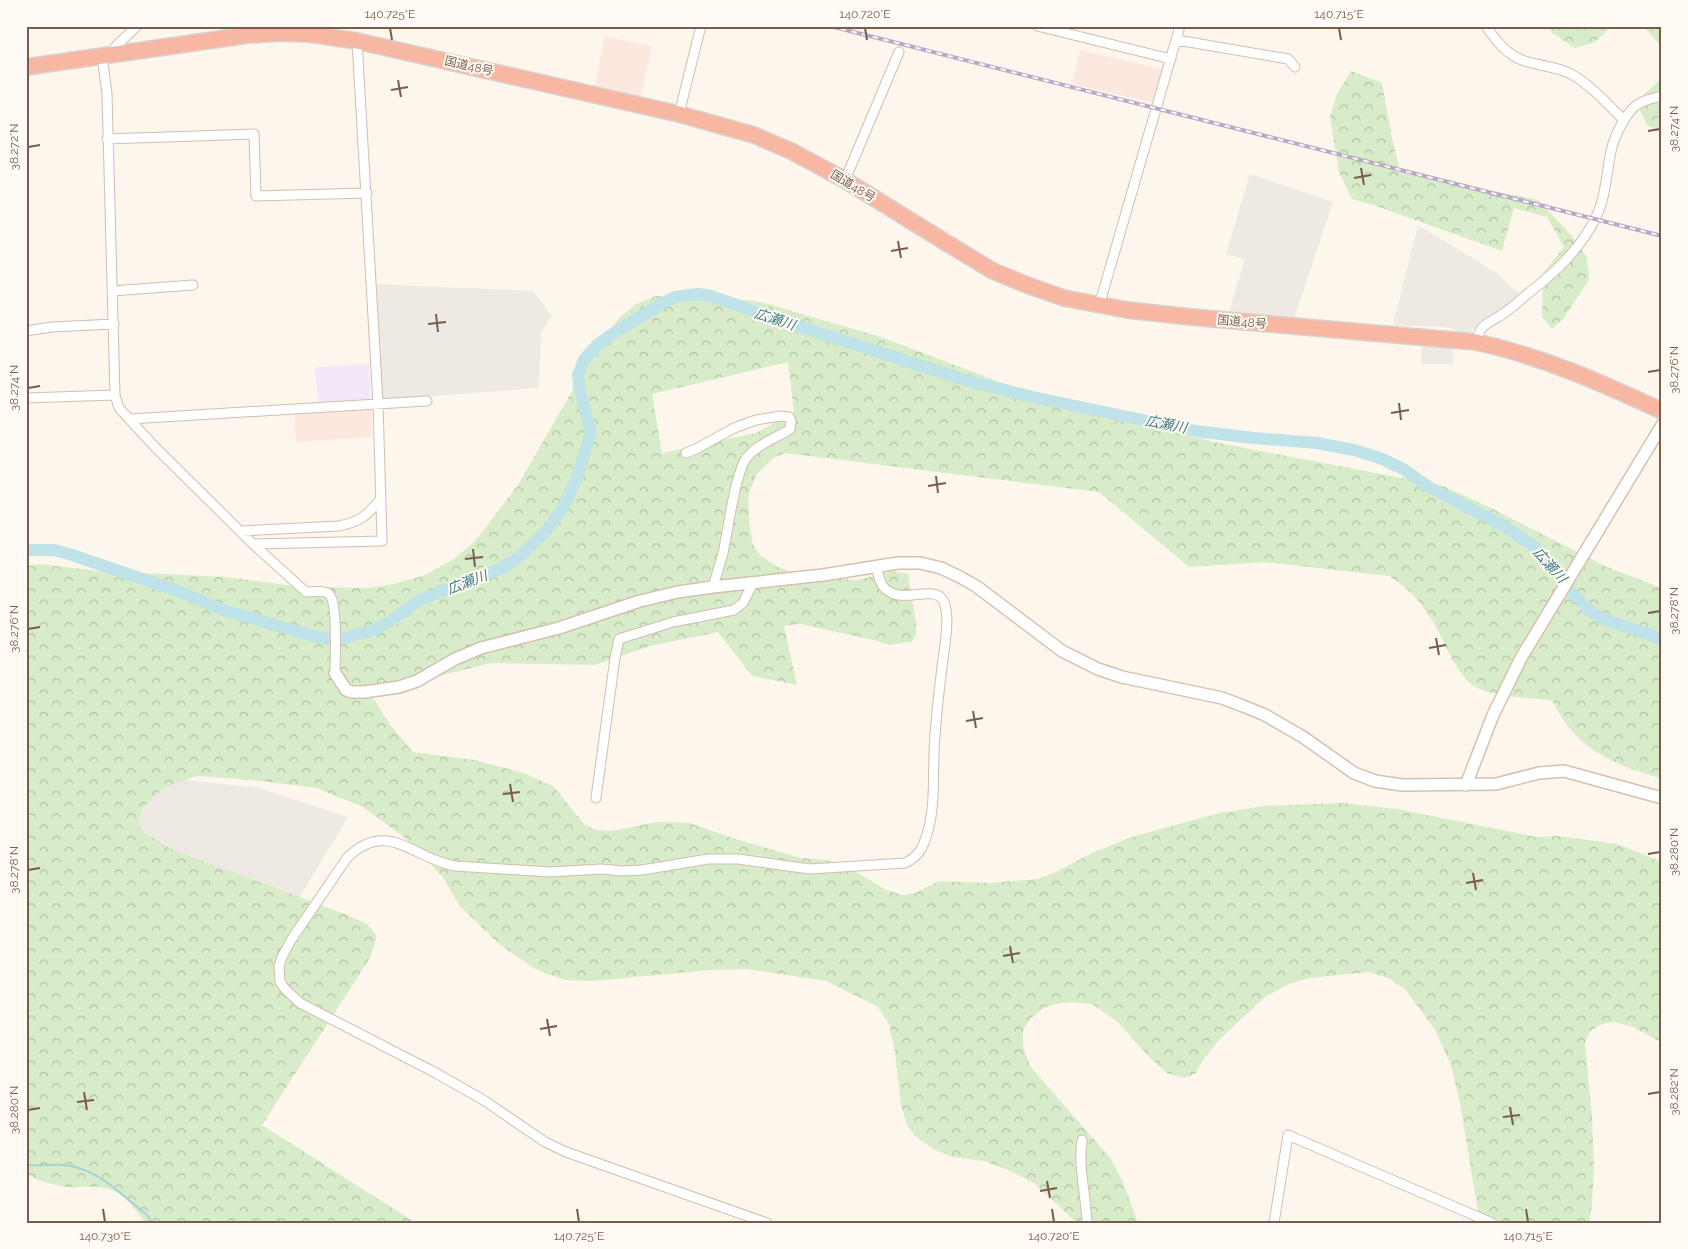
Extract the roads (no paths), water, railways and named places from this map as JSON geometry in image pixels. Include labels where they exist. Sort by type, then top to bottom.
[{"type":"highway","name":"国道48号","points":[[26,68],[248,35],[310,34],[357,40],[679,114],[754,134],[846,180],[945,242],[994,270],[1056,295],[1099,306],[1191,317],[1476,342],[1528,355],[1662,411]]},
{"type":"street","points":[[137,26],[109,55],[107,94],[112,291],[116,395],[119,408],[154,446],[253,544],[306,592],[327,592],[333,600],[334,607],[335,673],[346,690],[364,692],[417,682],[455,659],[481,648],[559,628],[678,592],[898,563],[920,563],[941,568],[976,586],[1075,659],[1122,678],[1222,698],[1244,706],[1303,737],[1344,767],[1365,778],[1402,784],[1496,784],[1539,773],[1564,771],[1662,798]]},
{"type":"street","points":[[679,114],[701,26]]},
{"type":"street","points":[[1037,26],[1171,59]]},
{"type":"street","points":[[1099,306],[1180,26]]},
{"type":"street","points":[[1486,26],[1509,53],[1522,60],[1570,74],[1586,84],[1624,120]]},
{"type":"street","points":[[253,544],[382,540],[378,403],[357,40]]},
{"type":"street","points":[[1177,40],[1288,59],[1295,67]]},
{"type":"street","points":[[846,180],[899,52]]},
{"type":"street","points":[[1476,342],[1481,328],[1543,282],[1570,257],[1595,220],[1603,200],[1608,178],[1611,149],[1624,120],[1630,110],[1638,104],[1662,96]]},
{"type":"street","points":[[108,139],[254,134],[256,196],[367,193]]},
{"type":"street","points":[[112,291],[194,285]]},
{"type":"street","points":[[26,331],[52,327],[114,324]]},
{"type":"street","points":[[26,398],[116,395]]},
{"type":"street","points":[[130,419],[427,401]]},
{"type":"street","points":[[686,453],[734,428],[756,420],[781,416],[788,417],[791,421],[790,429],[757,448],[742,464],[713,587]]},
{"type":"street","points":[[1466,785],[1493,715],[1524,653],[1662,425]]},
{"type":"street","points":[[241,532],[339,526],[364,518],[381,499]]},
{"type":"street","points":[[767,1223],[566,1152],[545,1142],[485,1101],[436,1073],[300,1003],[280,982],[279,967],[291,940],[347,858],[355,849],[366,843],[382,840],[400,843],[441,864],[550,872],[642,870],[708,859],[738,859],[810,869],[905,863],[914,858],[922,848],[928,833],[936,706],[947,622],[944,602],[939,596],[932,593],[902,597],[894,594],[882,584],[876,567]]},
{"type":"street","points":[[596,798],[619,639],[673,622],[734,610],[743,603],[753,583]]},
{"type":"street","points":[[1274,1223],[1288,1135],[1492,1223]]},
{"type":"street","points":[[1082,1140],[1079,1155],[1087,1223]]},
{"type":"waterway","name":"広瀬川","points":[[26,550],[54,550],[69,554],[178,591],[223,610],[313,636],[329,639],[344,638],[374,630],[420,600],[502,568],[520,556],[547,530],[564,506],[577,478],[591,432],[580,392],[578,375],[584,360],[597,345],[663,303],[675,297],[698,294],[711,296],[968,381],[1037,398],[1196,431],[1317,443],[1354,450],[1380,458],[1403,469],[1429,487],[1504,526],[1535,547],[1574,595],[1589,610],[1605,620],[1662,640]]},
{"type":"waterway","points":[[26,1165],[65,1165],[77,1167],[99,1177],[147,1215],[152,1223]]},
{"type":"railway","points":[[830,26],[1662,236]]}]
